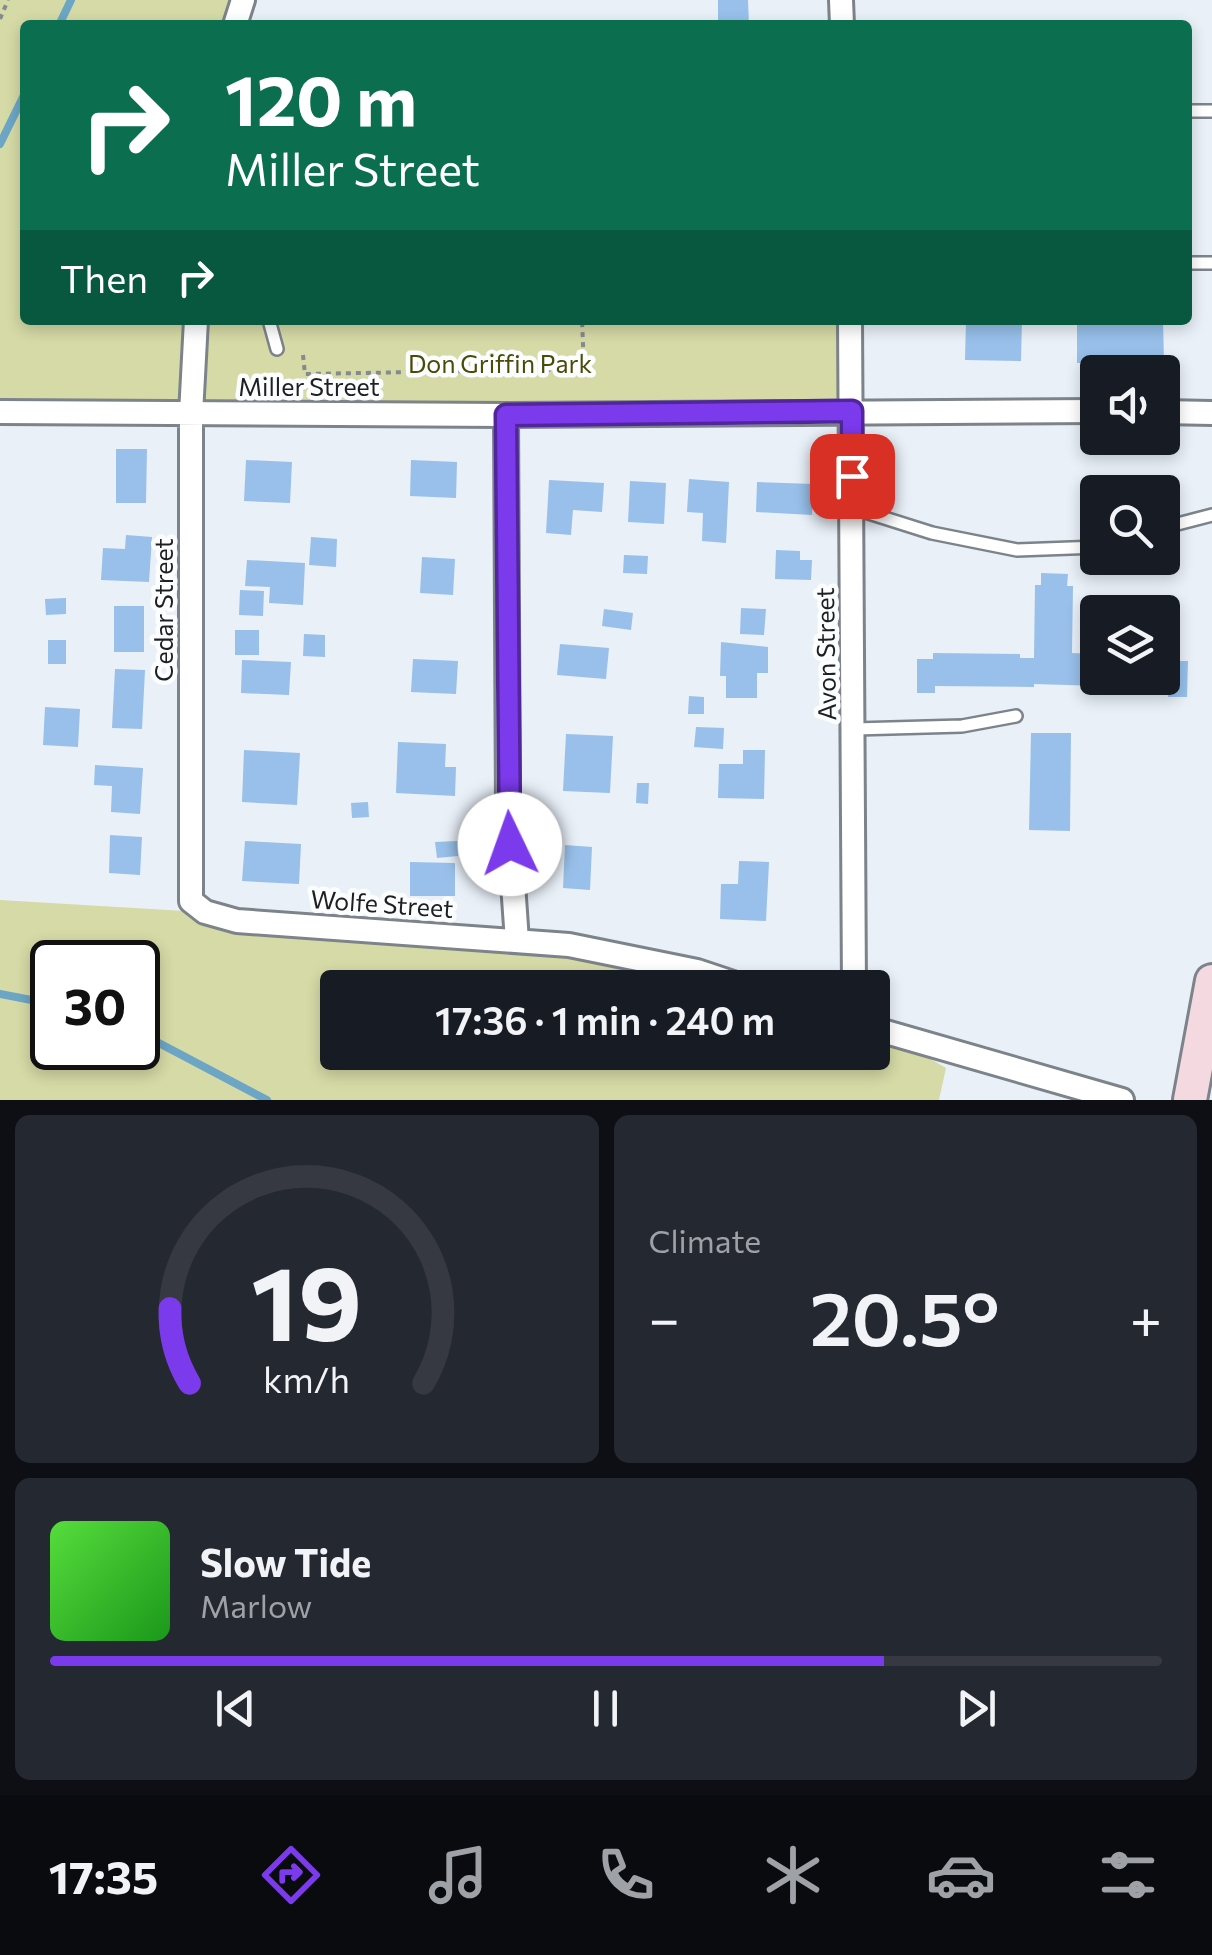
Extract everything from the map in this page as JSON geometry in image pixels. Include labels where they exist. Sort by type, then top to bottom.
[{"type":"street","name":"Cedar Street","points":[[192,901],[192,414],[196,325]]},
{"type":"street","name":"Avon Street","points":[[850,325],[854,970]]},
{"type":"street","name":"Miller Street","points":[[0,412],[506,415],[1080,412]]},
{"type":"street","points":[[1180,412],[1212,413]]},
{"type":"street","points":[[506,415],[508,812],[516,942]]},
{"type":"street","name":"Wolfe Street","points":[[192,901],[205,912],[237,921],[570,944],[697,970]]},
{"type":"street","points":[[1190,1100],[1212,980]]},
{"type":"street","points":[[890,1033],[1122,1100]]},
{"type":"lane","points":[[270,325],[276,349]]},
{"type":"lane","points":[[852,508],[932,533],[1016,550],[1080,547]]},
{"type":"lane","points":[[1180,523],[1212,515]]},
{"type":"lane","points":[[854,729],[962,726],[1016,716]]},
{"type":"path","points":[[0,19],[8,0]]},
{"type":"path","points":[[302,355],[306,374],[584,369],[582,325]]},
{"type":"green space","name":"Don Griffin Park","points":[[0,0],[235,0],[229,20],[20,20],[20,325],[844,325],[846,404],[0,405]]},
{"type":"green space","points":[[0,900],[569,934],[714,970],[320,970],[320,1070],[890,1070],[890,1036],[946,1068],[939,1100],[0,1100]]},
{"type":"building","points":[[718,0],[748,0],[749,20],[718,20]]},
{"type":"building","points":[[966,325],[1022,325],[1021,361],[965,360]]},
{"type":"building","points":[[1077,325],[1163,325],[1164,355],[1080,355],[1080,363]]},
{"type":"building","points":[[116,449],[147,449],[146,503],[116,503]]},
{"type":"building","points":[[246,460],[292,462],[290,503],[244,501]]},
{"type":"building","points":[[411,460],[457,462],[456,498],[410,496]]},
{"type":"building","points":[[689,479],[729,482],[726,543],[702,541],[703,513],[687,512]]},
{"type":"building","points":[[549,480],[604,483],[602,512],[573,510],[571,535],[546,533]]},
{"type":"building","points":[[630,481],[666,483],[664,524],[628,522]]},
{"type":"building","points":[[757,482],[814,484],[812,515],[756,512]]},
{"type":"building","points":[[126,535],[152,537],[149,582],[101,580],[103,548],[125,549]]},
{"type":"building","points":[[311,537],[337,539],[336,567],[309,565]]},
{"type":"building","points":[[776,550],[800,551],[800,560],[812,560],[811,580],[775,579]]},
{"type":"building","points":[[624,555],[648,556],[647,574],[623,573]]},
{"type":"building","points":[[422,557],[455,559],[453,595],[420,593]]},
{"type":"building","points":[[247,560],[305,563],[303,605],[269,603],[270,587],[245,586]]},
{"type":"building","points":[[1041,573],[1068,574],[1067,586],[1073,586],[1072,653],[1080,653],[1080,685],[935,686],[935,693],[917,693],[917,659],[933,659],[933,653],[1020,654],[1020,658],[1034,658],[1035,585],[1041,585]]},
{"type":"building","points":[[240,590],[264,591],[263,616],[239,615]]},
{"type":"building","points":[[66,598],[66,614],[46,615],[45,599]]},
{"type":"building","points":[[114,606],[144,606],[144,652],[114,652]]},
{"type":"building","points":[[741,608],[766,609],[764,635],[740,634]]},
{"type":"building","points":[[604,609],[633,613],[631,630],[602,626]]},
{"type":"building","points":[[235,630],[259,630],[259,655],[235,655]]},
{"type":"building","points":[[304,634],[325,635],[325,657],[303,656]]},
{"type":"building","points":[[48,640],[66,640],[66,664],[48,664]]},
{"type":"building","points":[[721,642],[768,647],[768,673],[757,673],[757,698],[726,698],[726,676],[720,676]]},
{"type":"building","points":[[560,644],[609,648],[606,679],[557,675]]},
{"type":"building","points":[[413,659],[458,661],[456,694],[411,692]]},
{"type":"building","points":[[242,660],[291,662],[289,695],[241,693]]},
{"type":"building","points":[[1180,661],[1188,661],[1187,697],[1168,697],[1180,695]]},
{"type":"building","points":[[115,669],[145,670],[142,729],[112,728]]},
{"type":"building","points":[[689,696],[704,697],[704,714],[688,714]]},
{"type":"building","points":[[45,707],[80,709],[78,747],[43,745]]},
{"type":"building","points":[[696,727],[724,728],[723,749],[694,747]]},
{"type":"building","points":[[1031,733],[1071,733],[1070,831],[1029,830]]},
{"type":"building","points":[[566,734],[613,736],[610,793],[563,791]]},
{"type":"building","points":[[398,742],[446,744],[445,767],[456,767],[455,796],[396,793]]},
{"type":"building","points":[[244,750],[300,753],[297,805],[242,802]]},
{"type":"building","points":[[743,750],[765,750],[764,799],[718,798],[719,764],[743,764]]},
{"type":"building","points":[[95,765],[143,768],[140,814],[111,812],[112,786],[94,785]]},
{"type":"building","points":[[637,783],[649,783],[648,804],[636,803]]},
{"type":"building","points":[[368,802],[369,817],[352,818],[351,803]]},
{"type":"building","points":[[110,835],[142,837],[140,875],[109,873]]},
{"type":"building","points":[[245,841],[301,844],[299,884],[242,881]]},
{"type":"building","points":[[457,841],[458,856],[437,858],[435,842]]},
{"type":"building","points":[[565,845],[592,847],[590,890],[563,888]]},
{"type":"building","points":[[739,861],[769,862],[766,921],[720,919],[721,884],[738,884]]},
{"type":"building","points":[[410,862],[455,863],[455,896],[410,896]]},
{"type":"waterway","points":[[61,20],[71,0]]},
{"type":"waterway","points":[[0,144],[20,103]]},
{"type":"waterway","points":[[0,994],[30,1000]]},
{"type":"waterway","points":[[160,1044],[267,1100]]},
{"type":"route","points":[[510,844],[506,415],[852,411],[852,476]]}]
